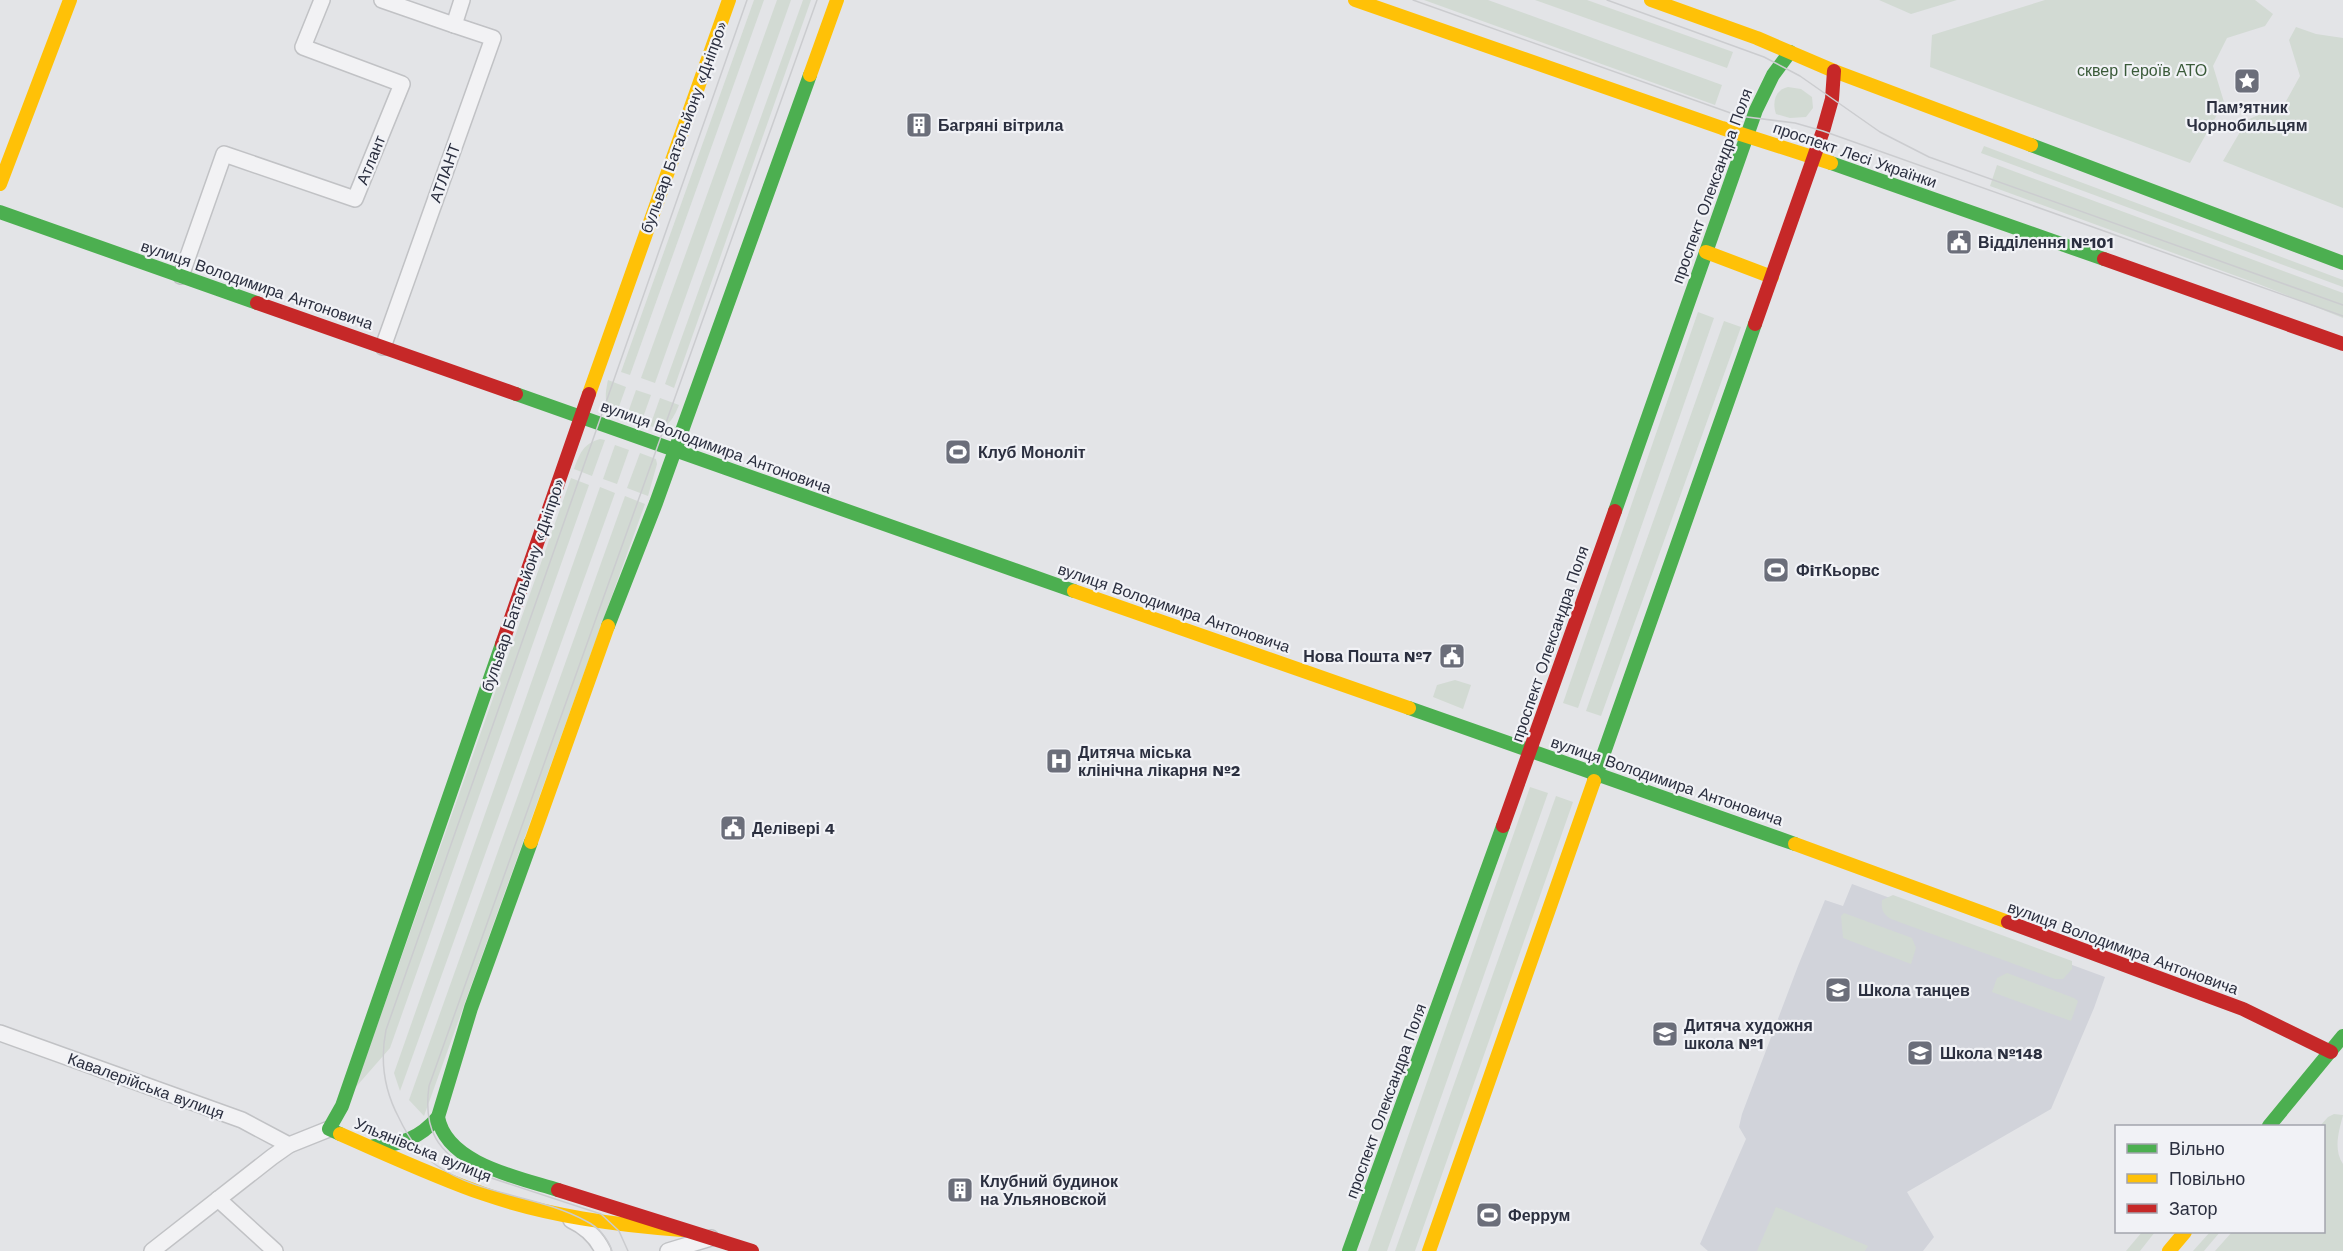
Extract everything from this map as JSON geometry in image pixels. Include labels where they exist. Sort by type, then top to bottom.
[{"type":"street","points":[[0,184],[70,0]]},
{"type":"street","name":"Атлант","points":[[181,276],[224,154],[356,199],[402,84],[303,47],[322,0]]},
{"type":"street","points":[[382,0],[459,9]]},
{"type":"street","name":"бульвар Батальйону «Дніпро»","points":[[329,1129],[342,1106],[581,416],[729,0]]},
{"type":"street","points":[[368,1146],[387,1146],[412,1140],[438,1122],[475,998],[837,0]]},
{"type":"street","name":"проспект Лесі Українки","points":[[1355,0],[1747,136],[1814,157],[2343,344]]},
{"type":"street","points":[[1651,0],[2343,263]]},
{"type":"street","name":"АТЛАНТ","points":[[383,347],[493,38],[459,9]]},
{"type":"street","name":"проспект Олександра Поля","points":[[1349,1251],[1531,750],[1747,136],[1764,90],[1779,64],[1790,52]]},
{"type":"street","points":[[1430,1251],[1814,157],[1832,99],[1833,71]]},
{"type":"street","name":"вулиця Володимира Антоновича","points":[[0,212],[1736,822],[2221,1001],[2331,1052]]},
{"type":"street","points":[[1706,252],[1772,277]]},
{"type":"street","name":"Кавалерійська вулиця","points":[[0,1033],[242,1120],[289,1145]]},
{"type":"street","points":[[2270,1125],[2343,1036]]},
{"type":"street","name":"Ульянівська вулиця","points":[[438,1122],[462,1152],[487,1167],[752,1251]]},
{"type":"street","points":[[152,1251],[289,1145],[313,1138],[329,1129]]},
{"type":"street","name":"Ульянівська вулиця","points":[[329,1129],[459,1185],[560,1216],[615,1225],[682,1230]]},
{"type":"street","points":[[218,1199],[275,1251]]},
{"type":"street","points":[[560,1216],[588,1230],[598,1240],[603,1251]]},
{"type":"street","points":[[2169,1251],[2184,1233]]},
{"type":"street","points":[[668,1251],[711,1238]]},
{"type":"shaded area","name":"Школа №148","points":[[1852,884],[2105,977],[2094,1008],[2051,1109],[1907,1192],[1934,1237],[1923,1251],[1708,1251],[1700,1244],[1746,1139],[1739,1127],[1742,1114],[1798,966],[1825,900],[1843,906]]},
{"type":"green space","points":[[754,0],[764,0],[630,375],[621,372]]},
{"type":"green space","points":[[777,0],[791,0],[655,383],[641,378]]},
{"type":"green space","points":[[803,0],[811,0],[674,388],[665,384]]},
{"type":"green space","points":[[1424,0],[1488,0],[1722,85],[1715,105]]},
{"type":"green space","points":[[1535,0],[1587,0],[1733,52],[1727,68]]},
{"type":"green space","points":[[1879,0],[1957,0],[1911,14]]},
{"type":"green space","name":"сквер Героїв АТО","points":[[2045,0],[2255,0],[2273,14],[2265,26],[2227,38],[2213,66],[2224,102],[2190,163],[1930,67],[1932,35]]},
{"type":"green space","points":[[2296,27],[2316,34],[2343,38],[2343,208],[2223,161],[2247,120],[2285,103],[2300,76],[2289,40]]},
{"type":"green space","points":[[1788,87],[1801,89],[1812,97],[1813,108],[1806,117],[1790,118],[1776,114],[1774,105],[1777,94]]},
{"type":"green space","points":[[1984,146],[2343,280],[2343,287],[1981,153]]},
{"type":"green space","points":[[1997,165],[2343,293],[2343,318],[2261,285],[1990,186]]},
{"type":"green space","points":[[1698,312],[1714,318],[1578,708],[1563,703]]},
{"type":"green space","points":[[1724,321],[1741,327],[1601,716],[1586,711]]},
{"type":"green space","points":[[608,380],[626,387],[616,415],[607,404]]},
{"type":"green space","points":[[636,390],[651,395],[641,423],[626,418]]},
{"type":"green space","points":[[660,398],[679,405],[672,419],[665,426],[650,426]]},
{"type":"green space","points":[[600,439],[605,440],[592,476],[574,469],[583,450]]},
{"type":"green space","points":[[615,445],[629,450],[617,484],[603,479]]},
{"type":"green space","points":[[640,453],[656,459],[657,464],[648,496],[627,488]]},
{"type":"green space","points":[[571,478],[589,485],[390,1048],[355,1088]]},
{"type":"green space","points":[[600,487],[615,493],[400,1091],[394,1073]]},
{"type":"green space","points":[[625,496],[645,504],[424,1116],[409,1100]]},
{"type":"green space","points":[[1455,680],[1471,685],[1463,709],[1433,697],[1437,685]]},
{"type":"green space","points":[[1530,787],[1548,793],[1387,1251],[1368,1251]]},
{"type":"green space","points":[[1556,796],[1573,802],[1415,1251],[1395,1251]]},
{"type":"green space","points":[[1893,895],[2072,961],[2072,969],[2063,979],[2055,979],[1891,919],[1883,911],[1882,900]]},
{"type":"green space","points":[[1844,913],[1912,938],[1916,948],[1911,964],[1843,938],[1841,916]]},
{"type":"green space","points":[[2007,973],[2078,1001],[2071,1021],[1992,992],[1997,978]]},
{"type":"green space","points":[[2334,1114],[2343,1115],[2338,1152],[2343,1164],[2343,1251],[2215,1251],[2231,1233],[2325,1233],[2325,1125],[2321,1125]]},
{"type":"green space","points":[[1776,1207],[1868,1246],[1865,1251],[1757,1251]]},
{"type":"green space","points":[[2141,1233],[2154,1233],[2140,1251],[2126,1251]]},
{"type":"green space","points":[[2209,1233],[2219,1233],[2204,1251],[2193,1251]]},
{"type":"tram line","points":[[612,1251],[602,1233],[595,1226],[568,1212],[471,1183],[430,1161],[410,1137],[390,1097],[385,1075],[384,1041],[747,0]]},
{"type":"tram line","points":[[628,1251],[619,1231],[601,1214],[476,1173],[451,1157],[442,1148],[431,1127],[428,1115],[429,1086],[817,0]]},
{"type":"tram line","points":[[1413,0],[1739,116],[1795,123],[1823,131],[2343,316]]},
{"type":"tram line","points":[[1607,0],[1764,57],[1800,76],[1880,132],[1929,157],[2343,305]]},
{"type":"traffic: fast","points":[[1615,511],[1756,110],[1773,75],[1790,52]]},
{"type":"traffic: fast","points":[[608,626],[656,503],[810,75]]},
{"type":"traffic: fast","points":[[2031,145],[2343,263]]},
{"type":"traffic: fast","points":[[1831,163],[2104,259]]},
{"type":"traffic: fast","points":[[0,212],[257,303]]},
{"type":"traffic: fast","points":[[1594,781],[1755,324]]},
{"type":"traffic: fast","points":[[516,394],[1074,591]]},
{"type":"traffic: fast","points":[[340,1134],[329,1129],[342,1106],[502,644]]},
{"type":"traffic: fast","points":[[1409,708],[1795,844]]},
{"type":"traffic: fast","points":[[1349,1251],[1503,826]]},
{"type":"traffic: fast","points":[[531,842],[471,1008],[438,1117],[444,1133],[455,1147],[469,1158],[505,1174],[558,1190]]},
{"type":"traffic: fast","points":[[2270,1125],[2343,1036]]},
{"type":"traffic: fast","points":[[374,1146],[409,1139],[424,1130],[438,1117]]},
{"type":"traffic: slow","points":[[0,184],[70,0]]},
{"type":"traffic: slow","points":[[589,394],[729,0]]},
{"type":"traffic: slow","points":[[810,75],[837,0]]},
{"type":"traffic: slow","points":[[1355,0],[1722,128],[1831,163]]},
{"type":"traffic: slow","points":[[1651,0],[1757,38],[1834,71],[2031,145]]},
{"type":"traffic: slow","points":[[1706,252],[1772,277]]},
{"type":"traffic: slow","points":[[1074,591],[1409,708]]},
{"type":"traffic: slow","points":[[531,842],[608,626]]},
{"type":"traffic: slow","points":[[1429,1251],[1594,781]]},
{"type":"traffic: slow","points":[[1795,844],[2008,922]]},
{"type":"traffic: slow","points":[[340,1134],[412,1166],[508,1202],[557,1214],[682,1230]]},
{"type":"traffic: slow","points":[[2169,1251],[2184,1233]]},
{"type":"traffic: jam","points":[[1755,324],[1823,131],[1832,99],[1834,71]]},
{"type":"traffic: jam","points":[[2104,259],[2343,344]]},
{"type":"traffic: jam","points":[[257,303],[516,394]]},
{"type":"traffic: jam","points":[[502,644],[589,394]]},
{"type":"traffic: jam","points":[[1503,826],[1615,511]]},
{"type":"traffic: jam","points":[[2008,922],[2243,1009],[2331,1052]]},
{"type":"traffic: jam","points":[[558,1190],[752,1251]]},
{"type":"place","name":"Пам’ятник Чорнобильцям","points":[[2247,81]]},
{"type":"place","name":"Багряні вітрила","points":[[919,125]]},
{"type":"place","name":"Відділення №101","points":[[1959,242]]},
{"type":"place","name":"Клуб Моноліт","points":[[958,452]]},
{"type":"place","name":"ФiтКьорвс","points":[[1776,570]]},
{"type":"place","name":"Нова Пошта №7","points":[[1452,656]]},
{"type":"place","name":"Дитяча міська клінічна лікарня №2","points":[[1059,761]]},
{"type":"place","name":"Делівері 4","points":[[733,828]]},
{"type":"place","name":"Школа танцев","points":[[1838,990]]},
{"type":"place","name":"Дитяча художня школа №1","points":[[1665,1034]]},
{"type":"place","name":"Школа №148","points":[[1920,1053]]},
{"type":"place","name":"Клубний будинок на Ульяновской","points":[[960,1190]]},
{"type":"place","name":"Феррум","points":[[1489,1215]]}]
